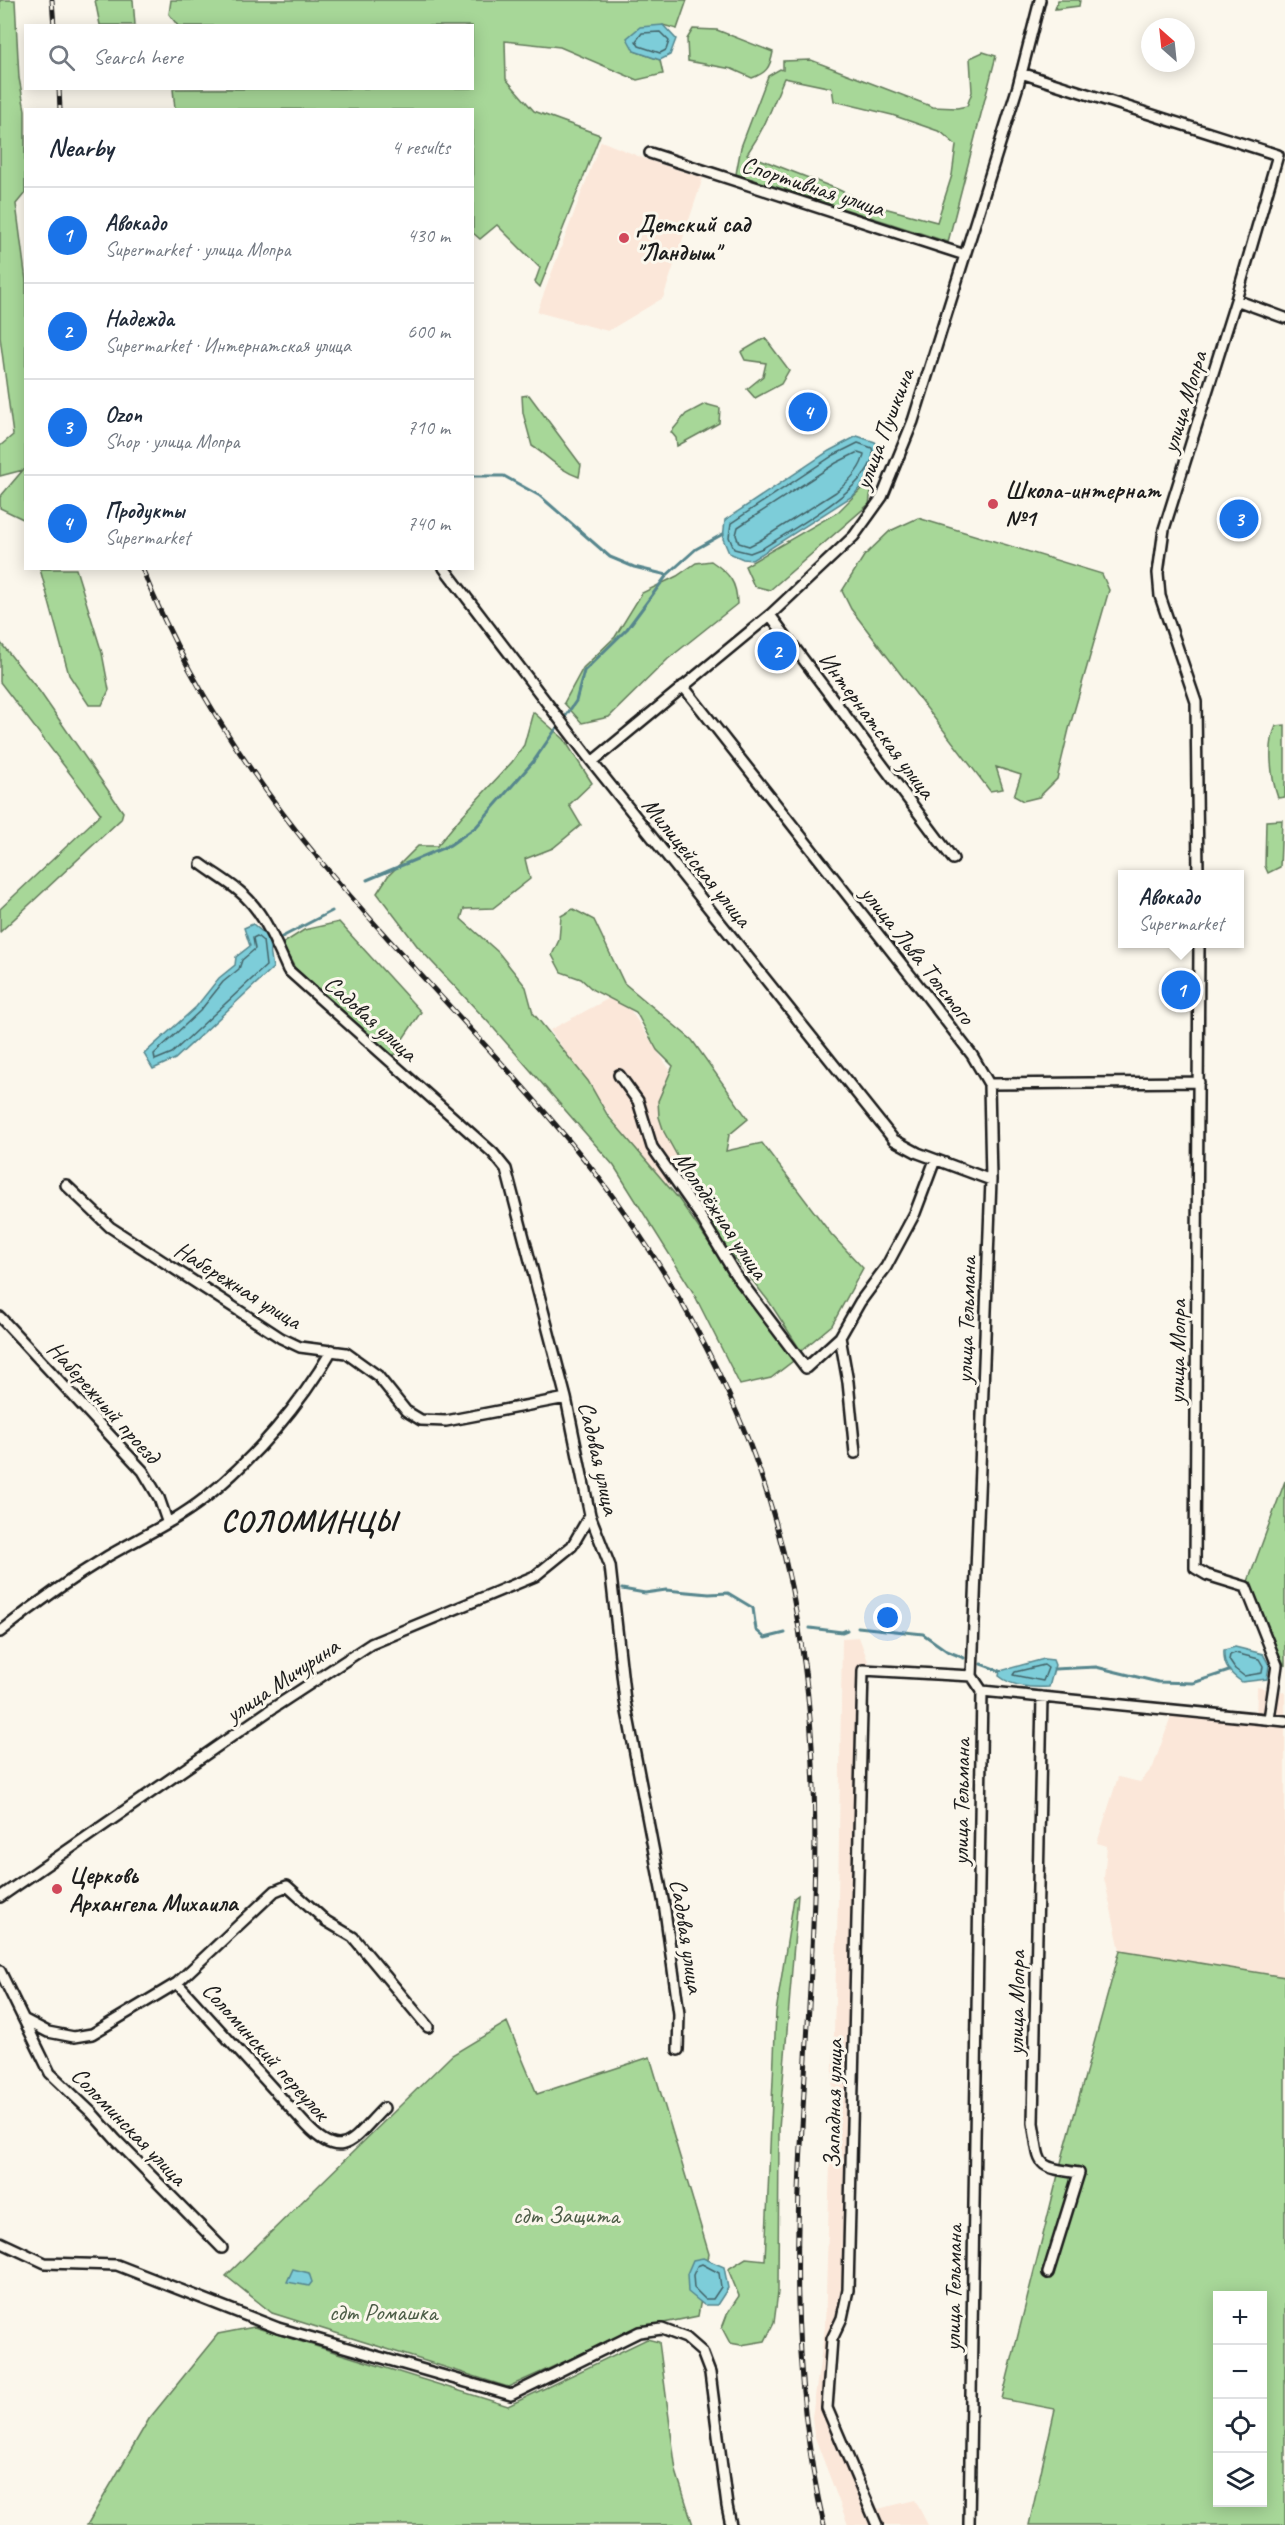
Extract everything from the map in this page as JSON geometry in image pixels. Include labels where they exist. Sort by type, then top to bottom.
[{"type":"street","name":"улица Пушкина","points":[[592,762],[770,615],[854,536],[882,497],[913,421],[1021,73],[1040,0]]},
{"type":"street","name":"улица Мопра","points":[[1021,73],[1278,155],[1236,300],[1164,529],[1158,573],[1166,616],[1196,702],[1198,870]]},
{"type":"street","name":"Спортивная улица","points":[[650,153],[965,255]]},
{"type":"street","points":[[1236,300],[1285,318]]},
{"type":"street","name":"Милицейская улица","points":[[446,570],[592,762],[894,1140],[935,1160],[991,1180]]},
{"type":"street","name":"Интернатская улица","points":[[770,615],[953,859]]},
{"type":"street","name":"улица Льва Толстого","points":[[683,686],[972,1055],[989,1084]]},
{"type":"street","name":"Садовая улица","points":[[201,864],[241,892],[248,900],[273,935],[288,970],[493,1153],[506,1169],[566,1398],[587,1490],[590,1515],[610,1566],[625,1701],[665,1910],[679,2014],[678,2050]]},
{"type":"street","name":"улица Мопра","points":[[1199,948],[1195,1568],[1207,1575],[1246,1587],[1276,1665],[1269,1719]]},
{"type":"street","name":"Молодёжная улица","points":[[619,1075],[638,1101],[652,1147],[699,1214],[735,1274],[806,1368],[840,1337]]},
{"type":"street","points":[[989,1084],[1199,1082]]},
{"type":"street","name":"улица Тельмана","points":[[972,1676],[991,1180],[989,1084]]},
{"type":"street","points":[[855,1453],[848,1382],[840,1337],[860,1302],[886,1267],[915,1214],[935,1160]]},
{"type":"street","name":"Набережная улица","points":[[66,1185],[110,1227],[281,1338],[300,1347],[346,1353],[378,1376],[406,1411],[421,1420],[446,1421],[566,1398]]},
{"type":"street","name":"Набережный проезд","points":[[0,1317],[143,1471],[159,1498],[167,1521]]},
{"type":"street","points":[[0,1632],[26,1611],[99,1562],[204,1499],[259,1448],[318,1374],[332,1350]]},
{"type":"street","name":"улица Мичурина","points":[[0,1897],[270,1710],[371,1644],[535,1576],[572,1546],[590,1515]]},
{"type":"street","name":"Западная улица","points":[[877,2525],[827,2408],[832,2338],[842,2318],[848,2290],[863,1670],[972,1676]]},
{"type":"street","points":[[972,1676],[982,1691],[1285,1720]]},
{"type":"street","name":"улица Тельмана","points":[[969,2525],[982,1691]]},
{"type":"street","name":"улица Мопра","points":[[1042,1697],[1033,2123],[1040,2162],[1047,2168],[1079,2173],[1048,2273]]},
{"type":"street","points":[[25,2020],[48,2032],[74,2037],[92,2034],[177,1983],[274,1891],[287,1886],[326,1922],[353,1937],[428,2027]]},
{"type":"street","name":"Соломинская улица","points":[[0,1971],[50,2073],[92,2113],[222,2248]]},
{"type":"street","name":"Соломинский переулок","points":[[177,1983],[326,2144],[334,2147],[347,2144],[384,2108]]},
{"type":"street","points":[[0,2242],[45,2263],[117,2265],[278,2328],[512,2395],[639,2332],[662,2329],[686,2338],[702,2352],[710,2373],[731,2525]]},
{"type":"shaded area","name":"Детский сад \"Ландыш\"","points":[[601,141],[648,160],[703,178],[663,298],[608,331],[537,312]]},
{"type":"shaded area","points":[[619,993],[723,1150],[663,1191],[550,1030]]},
{"type":"shaded area","points":[[859,1637],[869,1664],[853,2292],[833,2352],[833,2407],[878,2509],[915,2500],[928,2525],[848,2525],[814,2435],[812,2417],[825,2327],[838,1901],[842,1638]]},
{"type":"shaded area","points":[[1257,1687],[1285,1692],[1285,1977],[1120,1950],[1104,1878],[1107,1846],[1097,1843],[1118,1777],[1140,1782],[1153,1767],[1172,1714],[1256,1723]]},
{"type":"green space","points":[[0,0],[15,0],[19,78],[25,108],[24,194],[16,204],[24,266],[24,520],[0,508],[0,497],[23,470],[0,476],[0,446],[13,435],[0,337]]},
{"type":"green space","points":[[95,0],[133,0],[135,24],[100,24]]},
{"type":"green space","points":[[171,0],[687,0],[677,29],[663,25],[634,51],[660,60],[663,74],[637,80],[560,47],[505,41],[506,79],[534,111],[600,135],[540,287],[535,282],[540,268],[497,225],[480,239],[474,234],[474,108],[175,108],[173,90],[474,90],[474,24],[176,24],[169,14]]},
{"type":"green space","points":[[1058,0],[1080,0],[1079,6],[1055,9]]},
{"type":"green space","points":[[693,29],[717,30],[773,52],[769,66],[764,72],[752,78],[732,69],[688,61],[687,39]]},
{"type":"green space","points":[[983,52],[996,56],[948,242],[736,174],[741,147],[768,76],[780,69],[783,70],[783,61],[811,60],[933,107],[957,108],[967,106],[972,92],[970,58]],"holes":[[[784,78],[832,88],[834,101],[892,115],[941,132],[956,145],[952,175],[937,222],[869,204],[747,154],[772,108]]]},
{"type":"green space","points":[[765,338],[789,370],[781,384],[755,398],[747,389],[763,376],[766,363],[745,360],[741,352]]},
{"type":"green space","points":[[529,395],[581,465],[579,477],[560,467],[532,446],[523,413],[522,396]]},
{"type":"green space","points":[[705,404],[720,408],[719,423],[677,446],[676,438],[671,432],[686,414]]},
{"type":"green space","points":[[867,483],[872,484],[869,504],[770,590],[754,586],[745,566],[838,512]]},
{"type":"green space","points":[[918,518],[1102,574],[1109,590],[1057,779],[1039,797],[1023,801],[1014,796],[1021,775],[996,767],[1003,789],[990,791],[851,609],[842,591],[864,556],[890,531]]},
{"type":"green space","points":[[711,561],[731,579],[737,604],[668,659],[609,717],[582,723],[564,703],[583,668],[615,637],[642,593],[677,576],[696,563]]},
{"type":"green space","points":[[40,570],[76,570],[102,653],[109,690],[102,705],[89,705],[69,675]]},
{"type":"green space","points":[[0,642],[40,692],[123,812],[121,819],[0,932],[0,909],[101,814],[0,682]]},
{"type":"green space","points":[[533,712],[564,739],[592,783],[569,805],[581,825],[553,848],[525,859],[530,879],[493,908],[464,909],[461,919],[498,952],[526,987],[533,1013],[588,1081],[608,1116],[678,1198],[793,1361],[771,1378],[740,1385],[693,1292],[614,1166],[489,1023],[418,947],[377,893],[388,876],[418,846],[437,846],[512,762],[524,745]]},
{"type":"green space","points":[[1285,725],[1285,797],[1278,798],[1273,781],[1271,752],[1276,726]]},
{"type":"green space","points":[[1282,820],[1280,867],[1268,873],[1265,866],[1266,821]]},
{"type":"green space","points":[[573,909],[594,920],[624,983],[692,1040],[748,1119],[729,1135],[726,1151],[762,1143],[831,1234],[863,1268],[832,1325],[801,1351],[770,1303],[708,1224],[690,1179],[664,1132],[659,1117],[658,1101],[673,1066],[657,1050],[636,1012],[593,990],[581,979],[561,972],[552,955],[559,940],[561,916]]},
{"type":"green space","points":[[339,922],[421,1012],[400,1043],[405,1052],[392,1055],[295,968],[282,944],[304,930]]},
{"type":"green space","points":[[1285,1481],[1285,1666],[1246,1587]]},
{"type":"green space","points":[[798,1895],[779,2129],[778,2292],[774,2323],[765,2341],[741,2345],[730,2343],[722,2328],[728,2312],[739,2296],[728,2269],[746,2258],[765,2260],[776,2012],[794,1898]]},
{"type":"green space","points":[[1120,1950],[1285,1977],[1285,2525],[1029,2525],[1055,2409],[1002,2399],[1063,2155]]},
{"type":"green space","name":"сдт Защита","points":[[507,2022],[537,2094],[650,2057],[709,2254],[698,2316],[639,2328],[508,2387],[272,2313],[226,2276],[452,2055]]},
{"type":"green space","points":[[254,2327],[508,2406],[647,2339],[659,2342],[676,2471],[693,2525],[87,2525],[149,2419],[218,2334]]},
{"type":"water","points":[[663,25],[676,39],[670,55],[660,60],[634,51],[627,38],[640,27]]},
{"type":"water","points":[[857,436],[875,442],[880,448],[875,468],[854,495],[752,560],[729,553],[723,539],[725,520],[829,451]]},
{"type":"water","points":[[253,924],[268,937],[273,968],[175,1059],[153,1069],[144,1054],[196,1007],[219,978],[235,965],[236,957],[250,946],[244,928]]},
{"type":"water","points":[[1235,1647],[1263,1654],[1269,1665],[1267,1679],[1242,1682],[1228,1669],[1224,1650]]},
{"type":"water","points":[[1044,1659],[1053,1660],[1055,1665],[1049,1687],[1016,1685],[999,1676],[1000,1671]]},
{"type":"water","points":[[703,2258],[724,2267],[728,2288],[717,2305],[704,2305],[688,2292],[687,2274],[693,2260]]},
{"type":"water","points":[[293,2269],[309,2273],[312,2282],[309,2286],[287,2282]]},
{"type":"waterway","points":[[474,476],[504,476],[540,496],[610,557],[634,567],[667,575]]},
{"type":"waterway","points":[[563,720],[576,701],[584,671],[627,629],[667,575],[696,549],[723,534]]},
{"type":"waterway","points":[[367,880],[450,845],[476,827],[533,762],[558,726]]},
{"type":"waterway","points":[[280,938],[332,911]]},
{"type":"waterway","points":[[622,1589],[645,1593],[666,1590],[709,1594],[728,1593],[753,1608],[756,1630],[765,1638],[785,1633]]},
{"type":"waterway","points":[[858,1627],[923,1634],[947,1651],[964,1658]]},
{"type":"waterway","points":[[810,1628],[842,1632],[847,1630]]},
{"type":"waterway","points":[[981,1664],[1000,1671]]},
{"type":"waterway","points":[[1054,1669],[1096,1667],[1158,1682],[1193,1683],[1229,1671]]},
{"type":"railway","points":[[52,0],[54,24]]},
{"type":"railway","points":[[59,90],[60,108]]},
{"type":"railway","points":[[143,570],[178,648],[199,686],[221,724],[270,796],[323,864],[563,1134],[596,1174],[640,1236],[661,1268],[716,1368],[747,1437],[767,1493],[783,1549],[795,1606],[804,1664],[814,1780],[814,1897],[798,2212],[798,2290],[801,2368],[809,2446],[824,2525]]},
{"type":"place","name":"Детский сад \"Ландыш\"","points":[[624,238]]},
{"type":"place","name":"Продукты","points":[[808,412]]},
{"type":"place","name":"Школа-интернат №1","points":[[993,504]]},
{"type":"place","name":"Ozon","points":[[1239,519]]},
{"type":"place","name":"Надежда","points":[[777,651]]},
{"type":"place","name":"Авокадо","points":[[1181,990]]},
{"type":"place","name":"Церковь Архангела Михаила","points":[[57,1889]]},
{"type":"district","name":"СОЛОМИНЦЫ","points":[[309,1521]]},
{"type":"park label","name":"сдт Ромашка","points":[[383,2312]]}]
